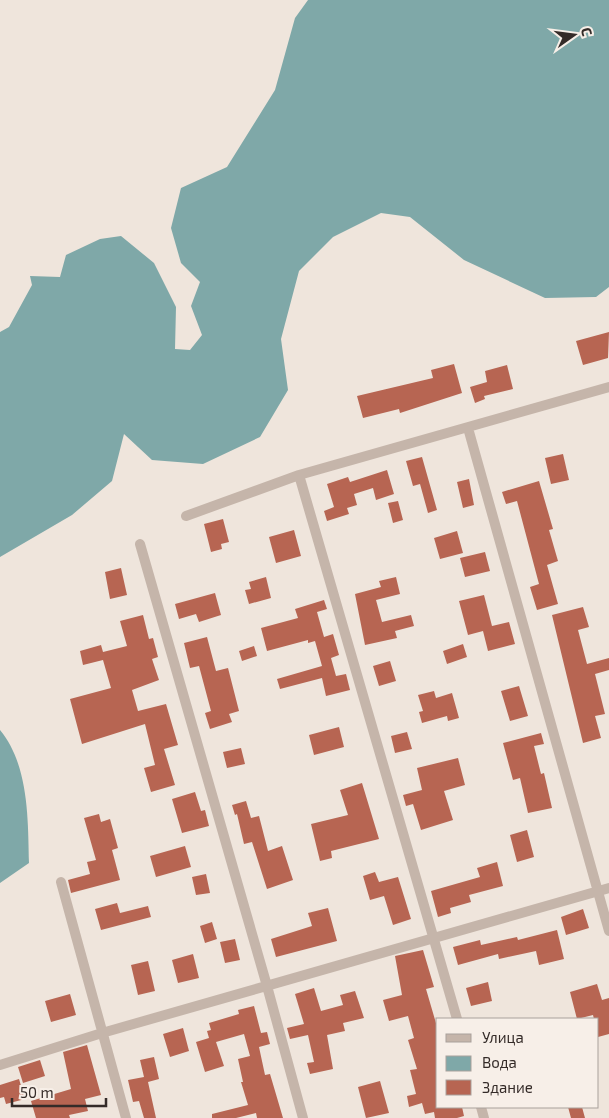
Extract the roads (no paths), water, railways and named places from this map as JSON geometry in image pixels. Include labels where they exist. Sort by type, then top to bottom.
[{"type":"street","points":[[186,516],[299,475],[609,387]]},
{"type":"street","points":[[468,428],[609,931]]},
{"type":"street","points":[[299,475],[458,1018]]},
{"type":"street","points":[[140,544],[303,1118]]},
{"type":"street","points":[[61,882],[126,1118]]},
{"type":"street","points":[[0,1065],[102,1033],[609,888]]},
{"type":"water","points":[[308,0],[609,0],[609,287],[596,297],[545,298],[464,260],[410,217],[381,213],[333,237],[299,271],[281,339],[288,390],[260,437],[203,464],[152,460],[124,434],[112,481],[72,515],[0,557],[0,332],[9,327],[32,285],[30,276],[60,277],[66,255],[100,239],[121,236],[154,263],[176,307],[175,349],[190,350],[202,335],[191,306],[200,282],[181,263],[171,228],[181,188],[227,167],[275,90],[295,18]]},
{"type":"water","points":[[0,730],[10,744],[22,776],[27,811],[29,863],[0,883]]}]
